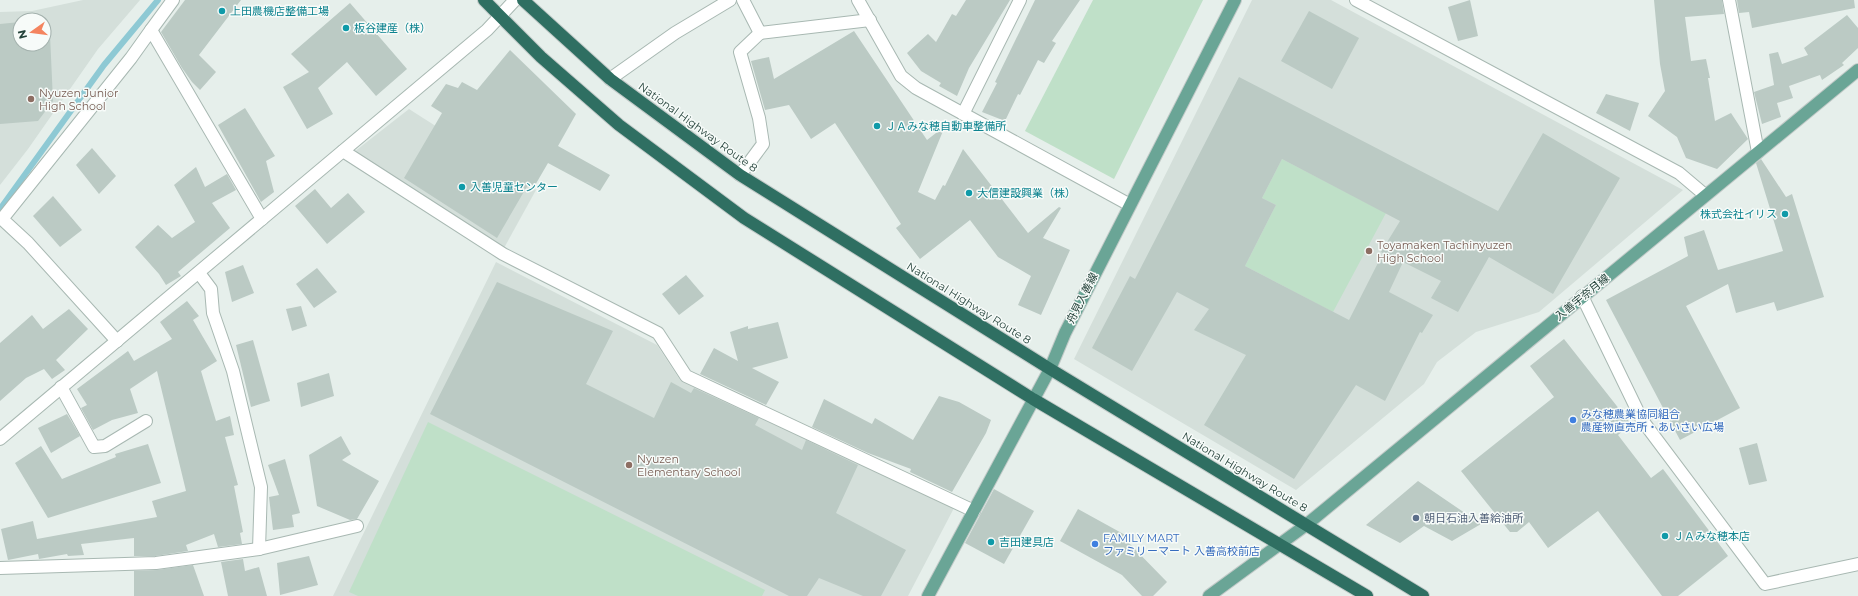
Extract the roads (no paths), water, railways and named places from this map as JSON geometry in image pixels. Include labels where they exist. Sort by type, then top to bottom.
[{"type":"highway","points":[[484,0],[541,57],[618,125],[744,218],[1033,399],[1367,596]]},
{"type":"highway","name":"National Highway Route 8","points":[[523,0],[610,79],[740,175],[1050,369],[1423,596]]},
{"type":"main road","name":"舟見入善線","points":[[928,596],[1050,369],[1065,333],[1235,0]]},
{"type":"main road","name":"入善宇奈月線","points":[[1209,596],[1306,525],[1858,70]]},
{"type":"street","points":[[117,341],[28,243],[1,221],[126,64],[173,0]]},
{"type":"street","points":[[0,439],[487,30],[515,0]]},
{"type":"street","points":[[610,79],[675,33],[730,0]]},
{"type":"street","points":[[743,0],[760,33]]},
{"type":"street","points":[[858,0],[901,76],[916,88],[1130,205]]},
{"type":"street","points":[[963,114],[1020,0]]},
{"type":"street","points":[[1356,0],[1679,173],[1705,195]]},
{"type":"street","points":[[1729,0],[1758,152]]},
{"type":"street","points":[[740,175],[763,144],[759,118],[740,52],[760,33],[870,20]]},
{"type":"street","points":[[151,30],[262,219]]},
{"type":"street","points":[[343,151],[503,254],[658,333],[686,376],[974,511]]},
{"type":"street","points":[[199,273],[211,289],[213,313],[233,371],[261,487],[258,549]]},
{"type":"street","points":[[1582,296],[1642,420],[1765,584],[1858,564]]},
{"type":"street","points":[[61,387],[94,447],[105,446],[146,421]]},
{"type":"street","points":[[0,568],[156,563],[258,549],[357,526]]},
{"type":"waterway","points":[[0,209],[104,65],[158,0]]},
{"type":"place","name":"上田農機店整備工場","points":[[222,11]]},
{"type":"place","name":"板谷建産（株）","points":[[346,28]]},
{"type":"place","name":"Nyuzen Junior High School","points":[[31,99]]},
{"type":"place","name":"ＪＡみな穂自動車整備所","points":[[877,126]]},
{"type":"place","name":"入善児童センター","points":[[462,187]]},
{"type":"place","name":"大信建設興業（株）","points":[[969,193]]},
{"type":"place","name":"株式会社イリス","points":[[1785,214]]},
{"type":"place","name":"Toyamaken Tachinyuzen High School","points":[[1369,251]]},
{"type":"place","name":"みな穂農業協同組合 農産物直売所・あいさい広場","points":[[1573,420]]},
{"type":"place","name":"Nyuzen Elementary School","points":[[629,465]]},
{"type":"place","name":"朝日石油入善給油所","points":[[1416,518]]},
{"type":"place","name":"ＪＡみな穂本店","points":[[1665,536]]},
{"type":"place","name":"吉田建具店","points":[[991,542]]},
{"type":"place","name":"FAMILY MART ファミリーマート 入善高校前店","points":[[1095,544]]}]
